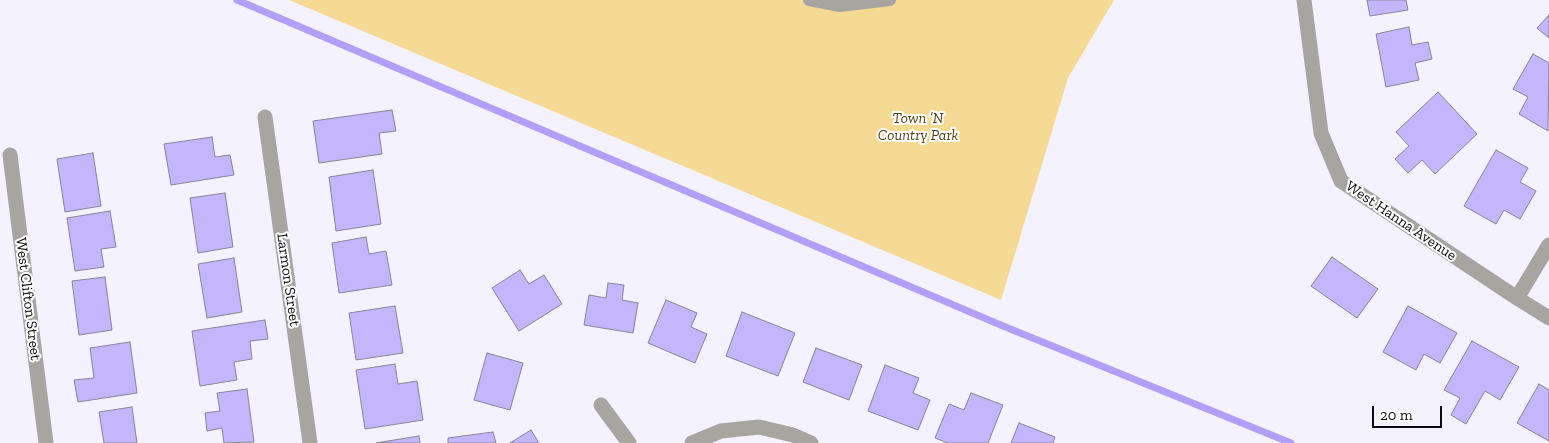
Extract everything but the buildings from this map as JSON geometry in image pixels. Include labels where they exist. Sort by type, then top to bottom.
[{"type":"street","name":"West Hanna Avenue","points":[[1304,0],[1321,133],[1341,180],[1549,318]]},
{"type":"street","name":"Larmon Street","points":[[265,117],[310,443]]},
{"type":"street","name":"West Clifton Street","points":[[10,154],[46,443]]},
{"type":"street","points":[[1517,298],[1549,245]]},
{"type":"street","points":[[601,405],[629,443]]},
{"type":"street","points":[[692,443],[721,431],[759,427],[793,435],[811,443]]},
{"type":"lane","points":[[810,0],[840,6],[890,0]]},
{"type":"green space","name":"Town ’N Country Park","points":[[289,0],[1114,0],[1068,78],[1001,300]]},
{"type":"waterway","points":[[237,0],[1003,326],[1291,443]]}]
